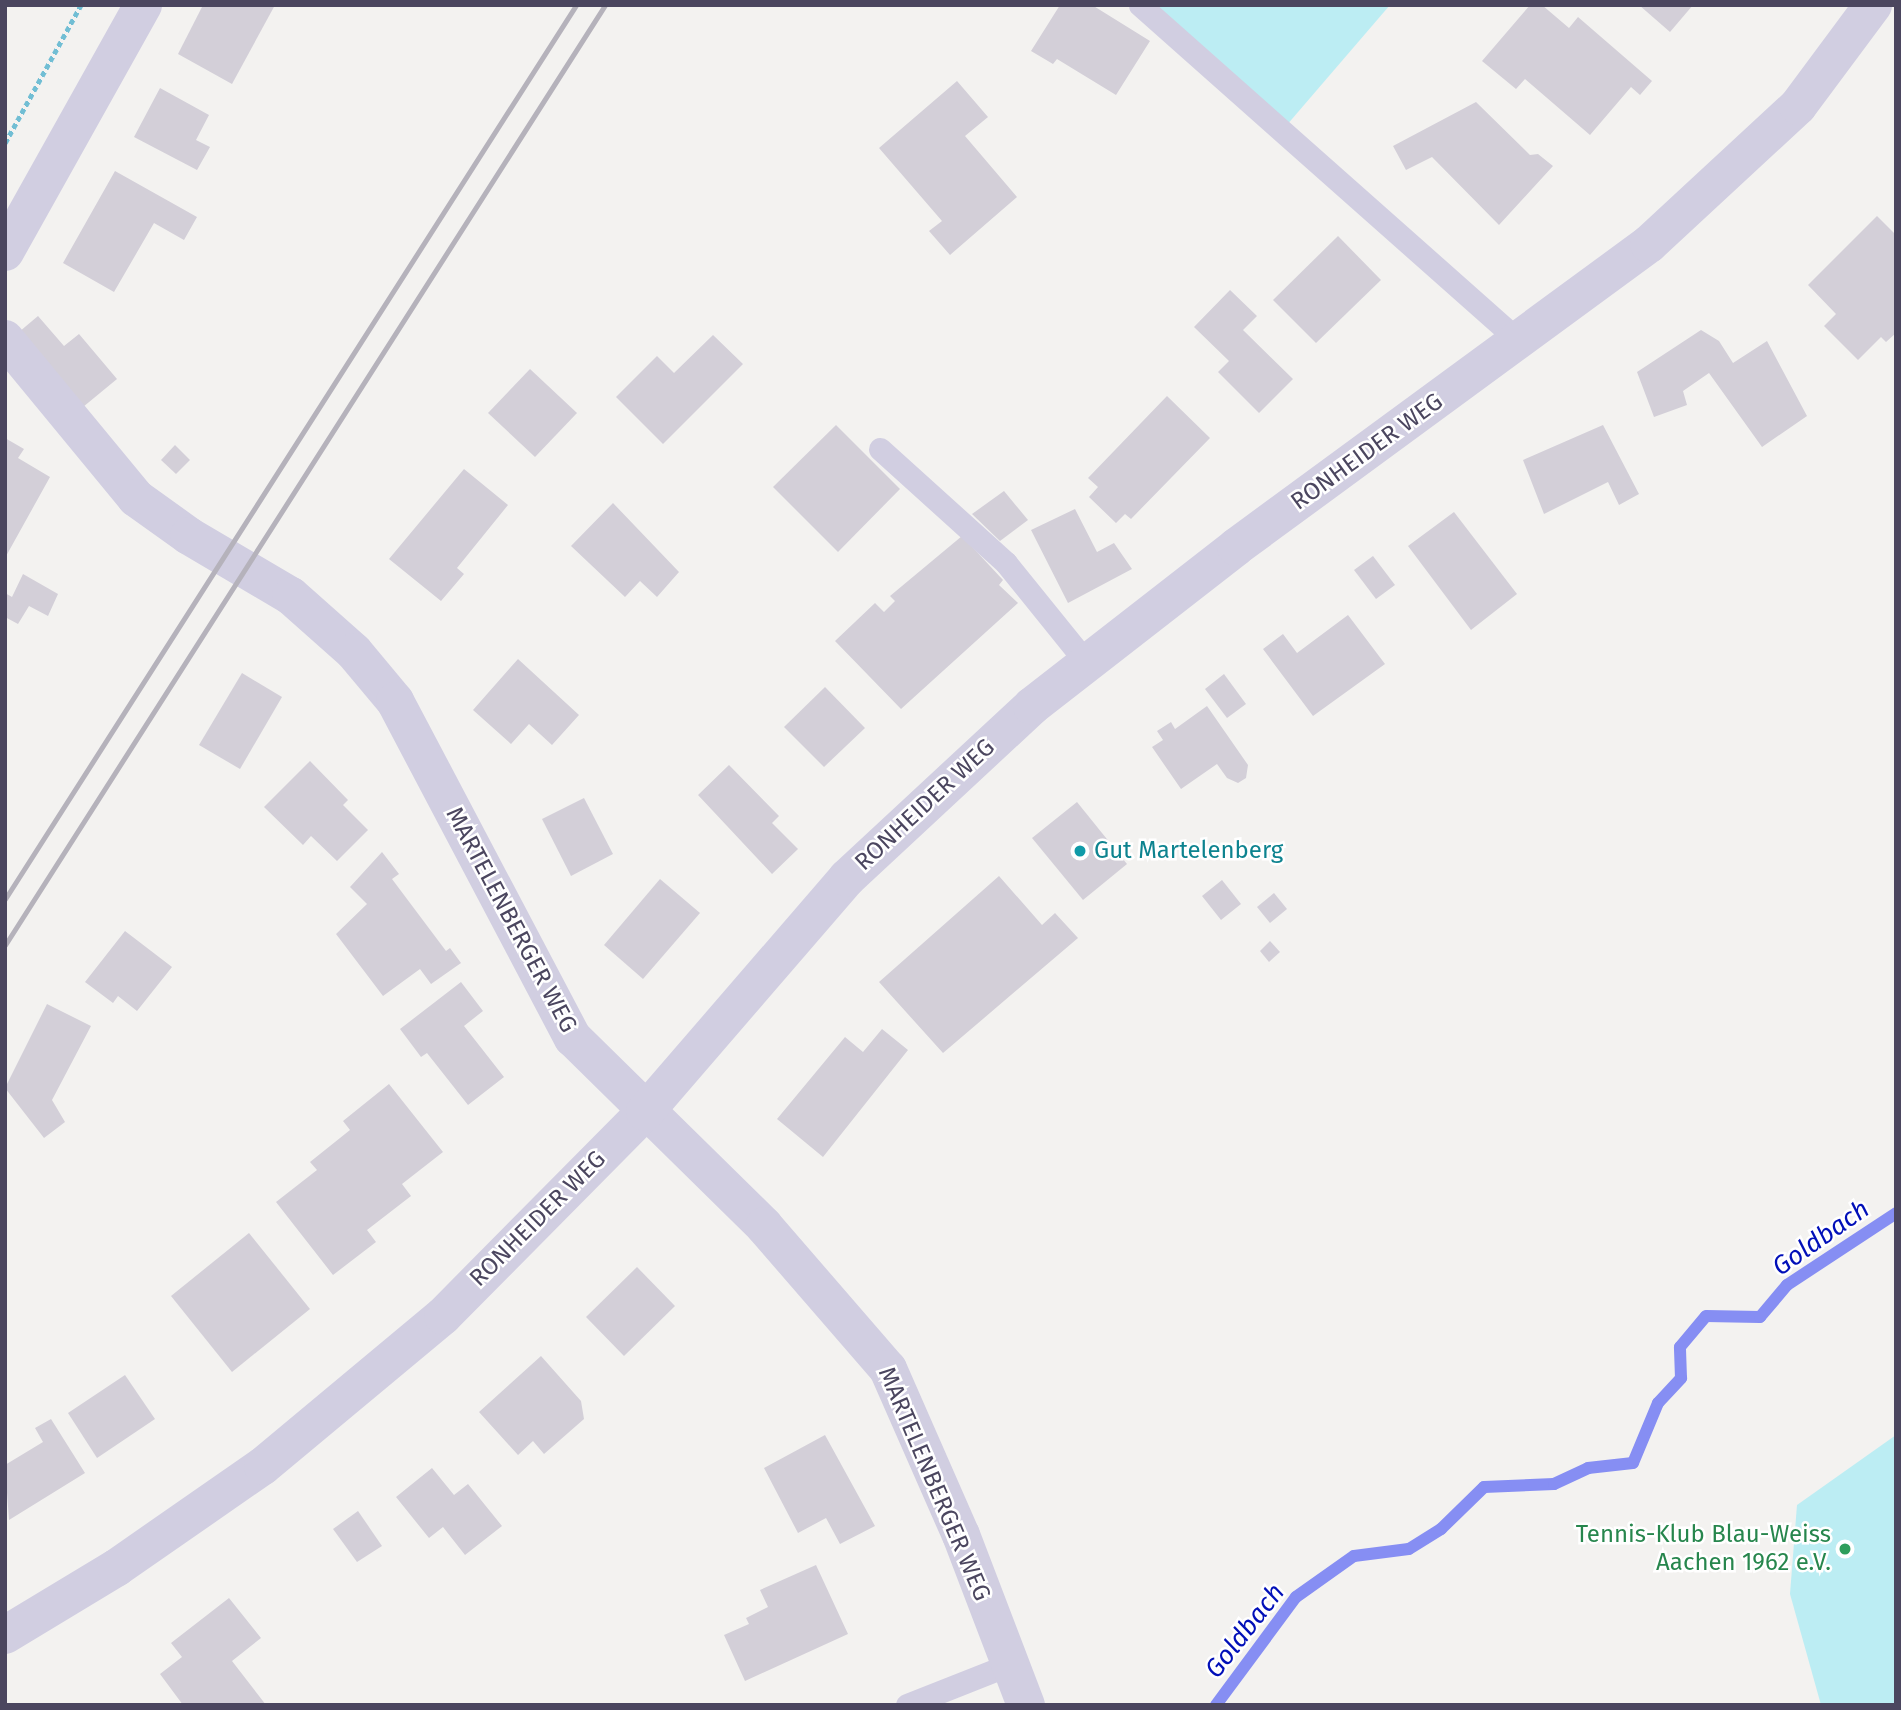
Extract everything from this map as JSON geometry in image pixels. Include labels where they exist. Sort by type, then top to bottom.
[{"type":"street","points":[[5,252],[143,5]]},
{"type":"street","name":"RONHEIDER WEG","points":[[5,1636],[116,1568],[263,1466],[443,1316],[645,1112],[847,878],[1086,662],[1649,244],[1798,106],[1873,5]]},
{"type":"street","name":"MARTELENBERGER WEG","points":[[5,340],[136,498],[189,536],[291,596],[354,652],[395,701],[573,1038],[645,1112],[765,1226],[888,1369],[961,1535],[1008,1665],[1026,1705]]},
{"type":"lane","points":[[1140,5],[1519,341]]},
{"type":"lane","points":[[880,449],[1006,563],[1086,662]]},
{"type":"lane","points":[[907,1705],[1008,1665]]},
{"type":"path","points":[[5,143],[81,5]]},
{"type":"shaded area","points":[[1140,5],[1390,5],[1286,126]]},
{"type":"shaded area","name":"Tennis-Klub Blau-Weiss Aachen 1962 e.V.","points":[[1896,1435],[1896,1705],[1821,1705],[1790,1594],[1797,1505]]},
{"type":"building","points":[[203,5],[275,5],[232,84],[178,54]]},
{"type":"building","points":[[1060,5],[1092,5],[1150,41],[1116,95],[1057,59],[1053,64],[1031,51]]},
{"type":"building","points":[[1530,5],[1542,5],[1569,28],[1578,17],[1652,81],[1640,95],[1631,87],[1590,135],[1525,79],[1516,89],[1482,61]]},
{"type":"building","points":[[1639,5],[1693,5],[1670,32]]},
{"type":"building","points":[[957,81],[988,117],[965,136],[1017,197],[950,255],[929,231],[942,221],[879,148]]},
{"type":"building","points":[[160,88],[209,115],[196,140],[210,147],[197,170],[134,137]]},
{"type":"building","points":[[1476,102],[1530,155],[1538,154],[1553,166],[1499,225],[1432,157],[1406,170],[1393,146]]},
{"type":"building","points":[[115,171],[197,217],[184,240],[154,223],[114,292],[63,263]]},
{"type":"building","points":[[1877,216],[1896,235],[1896,333],[1886,342],[1881,337],[1858,360],[1824,326],[1836,314],[1808,285]]},
{"type":"building","points":[[1338,236],[1381,280],[1316,343],[1273,300]]},
{"type":"building","points":[[1230,290],[1257,316],[1243,330],[1293,379],[1259,413],[1218,372],[1229,361],[1194,327]]},
{"type":"building","points":[[38,316],[64,346],[79,334],[117,379],[83,407],[19,332]]},
{"type":"building","points":[[1701,330],[1719,341],[1733,363],[1767,341],[1807,416],[1762,447],[1709,373],[1683,391],[1687,405],[1654,417],[1637,372]]},
{"type":"building","points":[[713,335],[743,364],[663,444],[616,397],[657,356],[674,373]]},
{"type":"building","points":[[530,369],[577,413],[535,457],[488,413]]},
{"type":"building","points":[[1167,396],[1210,438],[1131,519],[1125,514],[1116,523],[1089,497],[1098,487],[1088,478]]},
{"type":"building","points":[[836,425],[900,489],[838,552],[773,487]]},
{"type":"building","points":[[1603,425],[1639,494],[1619,505],[1608,482],[1544,514],[1523,460]]},
{"type":"building","points":[[5,438],[24,449],[18,458],[50,477],[5,558]]},
{"type":"building","points":[[175,445],[190,460],[176,474],[161,460]]},
{"type":"building","points":[[464,469],[508,505],[457,568],[464,574],[441,601],[389,559]]},
{"type":"building","points":[[1004,491],[1028,520],[1000,541],[972,514]]},
{"type":"building","points":[[613,503],[679,572],[657,597],[640,581],[625,597],[571,546]]},
{"type":"building","points":[[1075,509],[1097,552],[1114,543],[1132,569],[1068,603],[1031,530]]},
{"type":"building","points":[[1454,512],[1517,594],[1471,630],[1408,546]]},
{"type":"building","points":[[962,536],[1003,580],[999,585],[1018,603],[901,709],[835,641],[875,603],[884,612],[895,601],[890,596]]},
{"type":"building","points":[[1373,556],[1395,585],[1376,599],[1354,570]]},
{"type":"building","points":[[23,574],[58,594],[48,616],[29,606],[18,624],[5,617],[5,593],[12,597]]},
{"type":"building","points":[[1348,615],[1385,664],[1313,716],[1263,649],[1283,634],[1297,653]]},
{"type":"building","points":[[518,659],[579,715],[552,745],[529,724],[511,744],[473,710]]},
{"type":"building","points":[[242,673],[282,697],[240,769],[199,745]]},
{"type":"building","points":[[1224,674],[1246,704],[1227,718],[1205,689]]},
{"type":"building","points":[[825,687],[865,728],[824,767],[784,727]]},
{"type":"building","points":[[1207,706],[1248,765],[1246,778],[1238,783],[1227,778],[1217,764],[1181,789],[1152,747],[1163,740],[1157,731],[1171,722],[1175,729]]},
{"type":"building","points":[[310,761],[348,800],[343,805],[368,830],[337,861],[311,836],[303,845],[264,807]]},
{"type":"building","points":[[729,765],[779,816],[772,823],[798,849],[772,874],[698,795]]},
{"type":"building","points":[[584,798],[613,854],[571,876],[542,819]]},
{"type":"building","name":"Gut Martelenberg","points":[[1077,802],[1127,864],[1083,900],[1032,838]]},
{"type":"building","points":[[382,852],[399,874],[392,879],[446,951],[450,948],[461,963],[431,984],[420,969],[383,996],[336,934],[367,904],[350,887]]},
{"type":"building","points":[[999,876],[1042,925],[1055,913],[1078,938],[943,1053],[879,982]]},
{"type":"building","points":[[660,879],[700,913],[643,979],[604,945]]},
{"type":"building","points":[[1222,880],[1241,904],[1221,920],[1202,896]]},
{"type":"building","points":[[1274,893],[1287,909],[1270,923],[1257,907]]},
{"type":"building","points":[[125,931],[172,967],[137,1011],[118,996],[113,1003],[85,982]]},
{"type":"building","points":[[1270,941],[1280,952],[1269,962],[1260,951]]},
{"type":"building","points":[[461,982],[483,1011],[464,1026],[504,1077],[468,1105],[427,1053],[421,1057],[400,1029]]},
{"type":"building","points":[[47,1004],[91,1026],[52,1100],[65,1122],[44,1138],[5,1088]]},
{"type":"building","points":[[882,1029],[908,1050],[823,1157],[777,1119],[845,1037],[863,1052]]},
{"type":"building","points":[[389,1084],[443,1152],[402,1184],[411,1196],[367,1230],[376,1242],[333,1275],[276,1202],[317,1170],[310,1162],[350,1130],[343,1121]]},
{"type":"building","points":[[249,1233],[310,1309],[232,1372],[171,1296]]},
{"type":"building","points":[[637,1267],[675,1306],[624,1356],[586,1317]]},
{"type":"building","points":[[541,1356],[581,1401],[584,1419],[544,1454],[533,1441],[518,1455],[479,1412]]},
{"type":"building","points":[[125,1375],[155,1419],[97,1458],[68,1413]]},
{"type":"building","points":[[51,1419],[85,1473],[9,1520],[5,1465],[43,1442],[35,1428]]},
{"type":"building","points":[[825,1435],[875,1526],[840,1544],[826,1518],[798,1533],[764,1468]]},
{"type":"building","points":[[432,1468],[454,1495],[468,1484],[502,1526],[465,1555],[443,1527],[429,1538],[396,1497]]},
{"type":"building","points":[[358,1511],[382,1546],[357,1562],[333,1529]]},
{"type":"building","points":[[816,1565],[848,1634],[745,1681],[724,1635],[749,1624],[746,1618],[768,1607],[760,1590]]},
{"type":"building","points":[[229,1598],[261,1638],[232,1661],[266,1705],[183,1705],[160,1674],[182,1657],[171,1643]]},
{"type":"waterway","name":"Goldbach","points":[[1216,1705],[1296,1597],[1354,1556],[1409,1549],[1441,1529],[1484,1487],[1554,1484],[1588,1468],[1633,1463],[1658,1403],[1681,1378],[1680,1347],[1706,1316],[1760,1317],[1787,1285],[1896,1213]]},
{"type":"railway","points":[[5,899],[576,5]]},
{"type":"railway","points":[[5,945],[605,5]]},
{"type":"place","name":"Gut Martelenberg","points":[[1080,851]]},
{"type":"place","name":"Tennis-Klub Blau-Weiss Aachen 1962 e.V.","points":[[1845,1549]]}]
